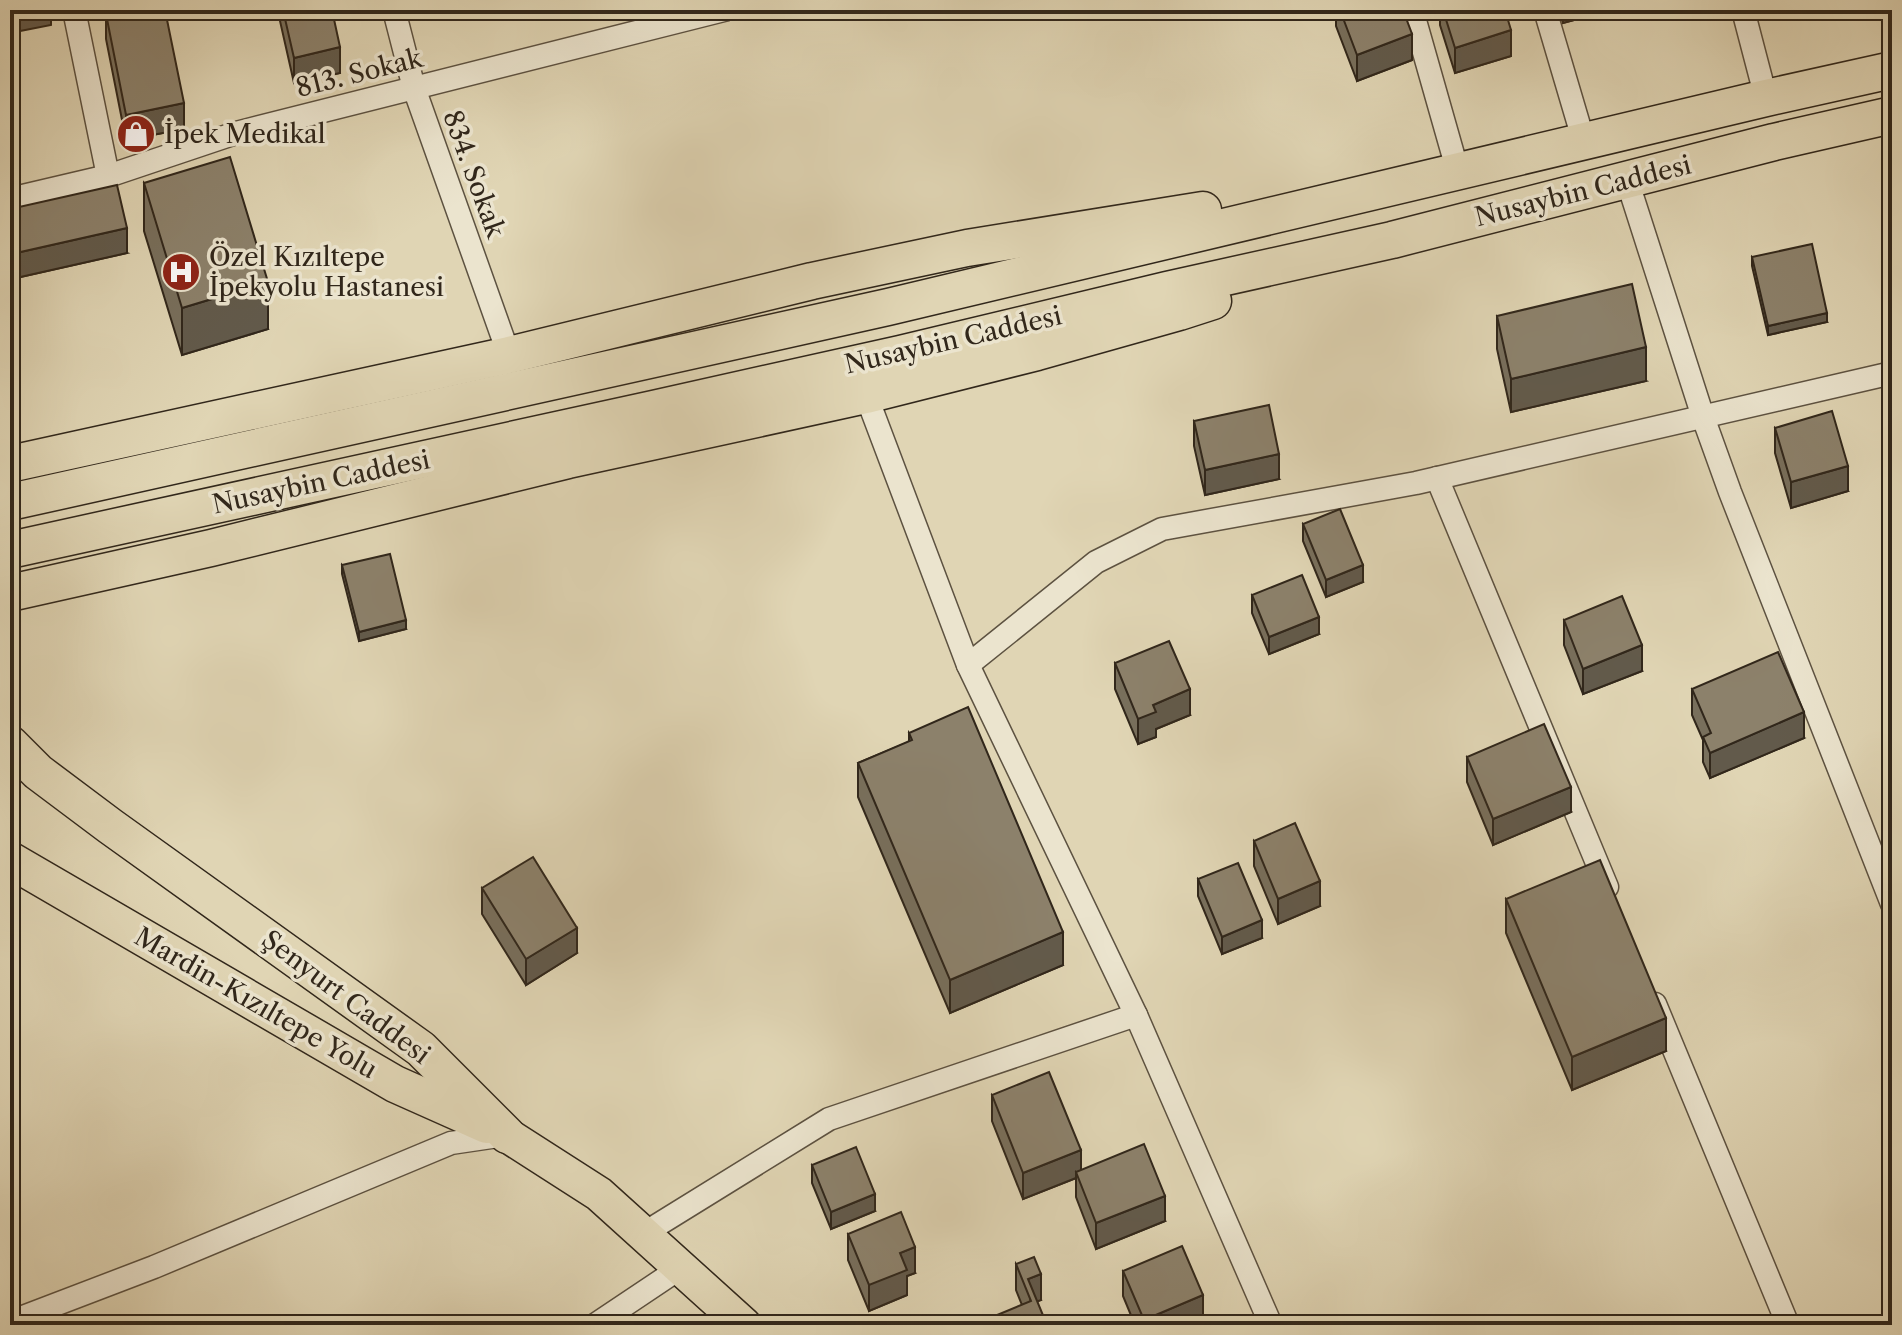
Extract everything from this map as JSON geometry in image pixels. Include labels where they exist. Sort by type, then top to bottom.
[{"type":"highway","name":"Nusaybin Caddesi","points":[[10,502],[888,307],[1892,70]]},
{"type":"highway","name":"Nusaybin Caddesi","points":[[10,550],[823,371],[1392,240],[1774,142],[1892,115]]},
{"type":"highway","points":[[10,464],[509,355],[812,281],[967,248],[1458,172]]},
{"type":"highway","points":[[10,593],[211,548],[568,460],[866,395],[1037,352],[1179,312],[1392,240]]},
{"type":"highway","name":"Şenyurt Caddesi","points":[[10,744],[38,772],[110,826],[421,1049],[507,1135]]},
{"type":"highway","name":"Mardin-Kızıltepe Yolu","points":[[10,860],[395,1084],[507,1135]]},
{"type":"main road","name":"Şenyurt Caddesi","points":[[507,1135],[599,1194],[744,1325]]},
{"type":"street","points":[[74,10],[108,176]]},
{"type":"street","name":"834. Sokak","points":[[394,10],[414,88],[509,355]]},
{"type":"street","name":"813. Sokak","points":[[10,199],[108,176],[236,133],[724,10]]},
{"type":"street","points":[[1412,10],[1458,172]]},
{"type":"street","points":[[1545,10],[1584,142]]},
{"type":"street","points":[[1743,10],[1766,98]]},
{"type":"street","points":[[1627,180],[1730,492],[1892,904]]},
{"type":"street","points":[[968,665],[1096,562],[1162,529],[1437,478],[1892,373]]},
{"type":"street","points":[[866,395],[968,665],[1136,1015],[1271,1325]]},
{"type":"street","points":[[1437,478],[1613,902]]},
{"type":"street","points":[[1649,989],[1788,1325]]},
{"type":"street","points":[[643,1234],[829,1119],[1136,1015]]},
{"type":"street","points":[[10,1322],[154,1267],[451,1143],[507,1135]]},
{"type":"street","points":[[595,1325],[680,1268]]},
{"type":"building","points":[[124,10],[165,10],[184,103],[126,115],[106,14]]},
{"type":"building","points":[[283,10],[332,10],[340,47],[294,58]]},
{"type":"building","points":[[1340,10],[1403,10],[1412,34],[1357,55]]},
{"type":"building","points":[[1443,10],[1505,10],[1511,30],[1455,48]]},
{"type":"building","points":[[230,157],[268,282],[182,308],[144,183]]},
{"type":"building","points":[[117,185],[127,228],[16,253],[10,209]]},
{"type":"building","points":[[1812,244],[1827,313],[1768,326],[1752,257]]},
{"type":"building","points":[[1632,284],[1646,347],[1511,379],[1497,316]]},
{"type":"building","points":[[1269,405],[1279,454],[1205,470],[1194,421]]},
{"type":"building","points":[[1832,411],[1848,466],[1791,482],[1775,428]]},
{"type":"building","points":[[1340,509],[1363,565],[1326,580],[1303,524]]},
{"type":"building","points":[[390,554],[406,620],[359,632],[342,565]]},
{"type":"building","points":[[1302,575],[1319,617],[1269,637],[1252,595]]},
{"type":"building","points":[[1622,596],[1642,645],[1583,669],[1564,620]]},
{"type":"building","points":[[1169,641],[1190,689],[1153,705],[1156,712],[1138,719],[1115,663]]},
{"type":"building","points":[[1778,652],[1804,712],[1710,753],[1703,737],[1711,733],[1692,689]]},
{"type":"building","points":[[968,707],[1063,932],[950,980],[858,763],[912,740],[909,733]]},
{"type":"building","points":[[1544,724],[1571,787],[1493,819],[1467,757]]},
{"type":"building","points":[[1295,823],[1320,881],[1278,899],[1254,841]]},
{"type":"building","points":[[533,857],[577,928],[526,959],[482,888]]},
{"type":"building","points":[[1600,860],[1666,1018],[1572,1057],[1506,899]]},
{"type":"building","points":[[1238,863],[1262,920],[1222,937],[1198,879]]},
{"type":"building","points":[[1049,1072],[1081,1150],[1023,1173],[992,1095]]},
{"type":"building","points":[[1144,1144],[1165,1196],[1096,1223],[1076,1172]]},
{"type":"building","points":[[856,1147],[875,1194],[831,1212],[812,1165]]},
{"type":"building","points":[[901,1212],[915,1247],[900,1253],[907,1270],[869,1285],[848,1234]]},
{"type":"building","points":[[1182,1246],[1203,1295],[1144,1320],[1123,1271]]},
{"type":"building","points":[[1034,1257],[1041,1274],[1028,1279],[1047,1325],[973,1325],[1031,1301],[1016,1264]]},
{"type":"place","name":"İpek Medikal","points":[[136,134]]},
{"type":"place","name":"Özel Kızıltepe İpekyolu Hastanesi","points":[[181,272]]}]
